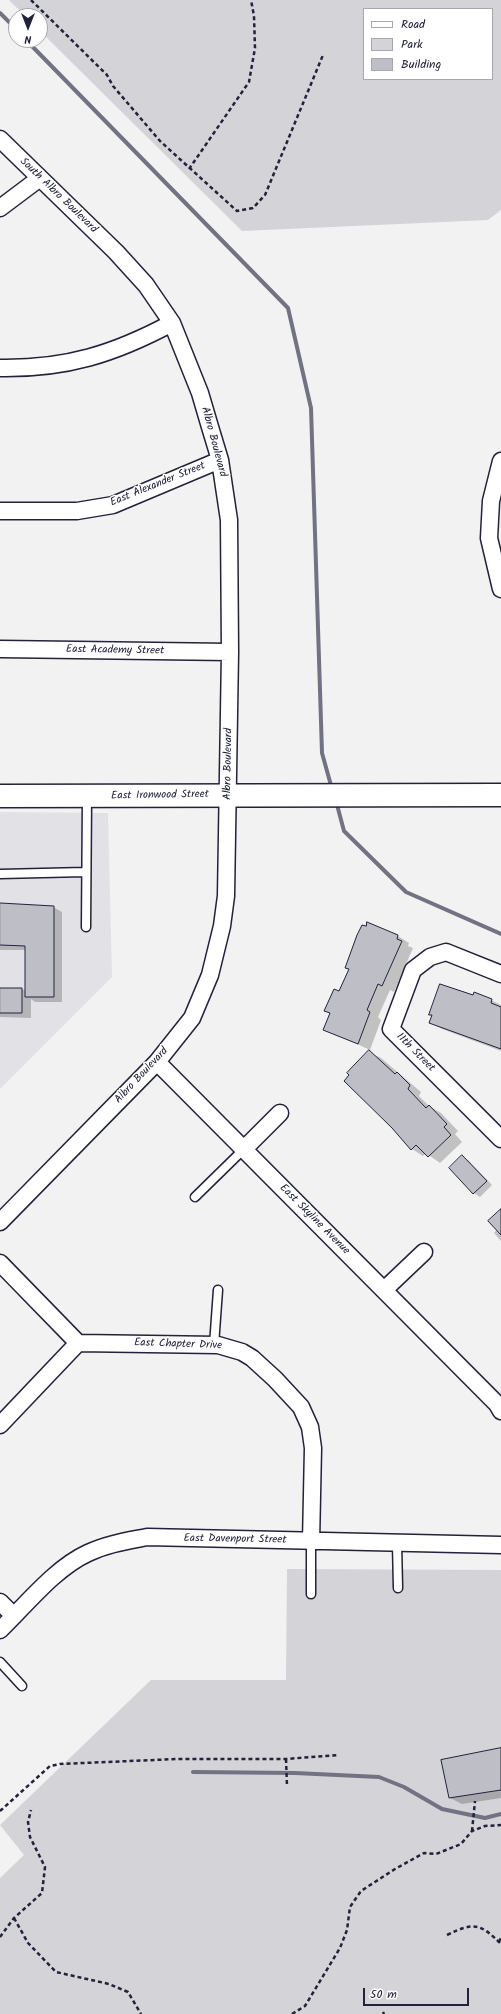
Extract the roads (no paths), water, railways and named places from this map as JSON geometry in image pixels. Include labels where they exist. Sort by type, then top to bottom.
[{"type":"street","name":"South Albro Boulevard","points":[[0,139],[116,252]]},
{"type":"street","points":[[0,208],[40,178]]},
{"type":"street","name":"Albro Boulevard","points":[[0,1222],[157,1062],[192,1018],[210,975],[222,926],[226,896],[229,796],[229,520],[220,460],[200,393],[172,323],[146,285],[116,252]]},
{"type":"street","points":[[0,368],[47,367],[80,361],[128,344],[172,323]]},
{"type":"street","name":"East Alexander Street","points":[[0,512],[77,511],[113,505],[220,460]]},
{"type":"street","points":[[501,461],[492,501],[489,538],[501,589]]},
{"type":"street","name":"East Academy Street","points":[[0,649],[230,652]]},
{"type":"street","name":"East Ironwood Street","points":[[0,796],[501,795]]},
{"type":"street","name":"11th Street","points":[[501,974],[446,952],[430,958],[413,970],[391,1029],[501,1139]]},
{"type":"street","name":"East Skyline Avenue","points":[[157,1062],[498,1404],[501,1411]]},
{"type":"street","points":[[244,1150],[280,1113]]},
{"type":"street","points":[[384,1290],[424,1252]]},
{"type":"street","points":[[0,1263],[78,1343],[0,1425]]},
{"type":"street","name":"East Chapter Drive","points":[[78,1343],[214,1345],[230,1348],[252,1358],[275,1379],[301,1407],[307,1416],[313,1438],[311,1542]]},
{"type":"street","name":"East Davenport Street","points":[[0,1630],[64,1567],[87,1553],[118,1542],[147,1537],[311,1542],[501,1545]]},
{"type":"street","points":[[0,1602],[14,1616]]},
{"type":"lane","points":[[86,927],[85,872],[87,797]]},
{"type":"lane","points":[[0,874],[85,872]]},
{"type":"lane","points":[[195,1197],[244,1150]]},
{"type":"lane","points":[[214,1345],[218,1290]]},
{"type":"lane","points":[[311,1542],[311,1594]]},
{"type":"lane","points":[[397,1543],[398,1588]]},
{"type":"lane","points":[[0,1662],[22,1686]]},
{"type":"waterway","points":[[0,13],[8,21]]},
{"type":"waterway","points":[[34,48],[288,308],[311,408],[322,753],[332,789]]},
{"type":"waterway","points":[[336,801],[344,831],[406,892],[501,934]]},
{"type":"waterway","points":[[193,1772],[295,1773],[379,1777],[404,1787],[442,1809],[485,1818],[501,1814]]}]
